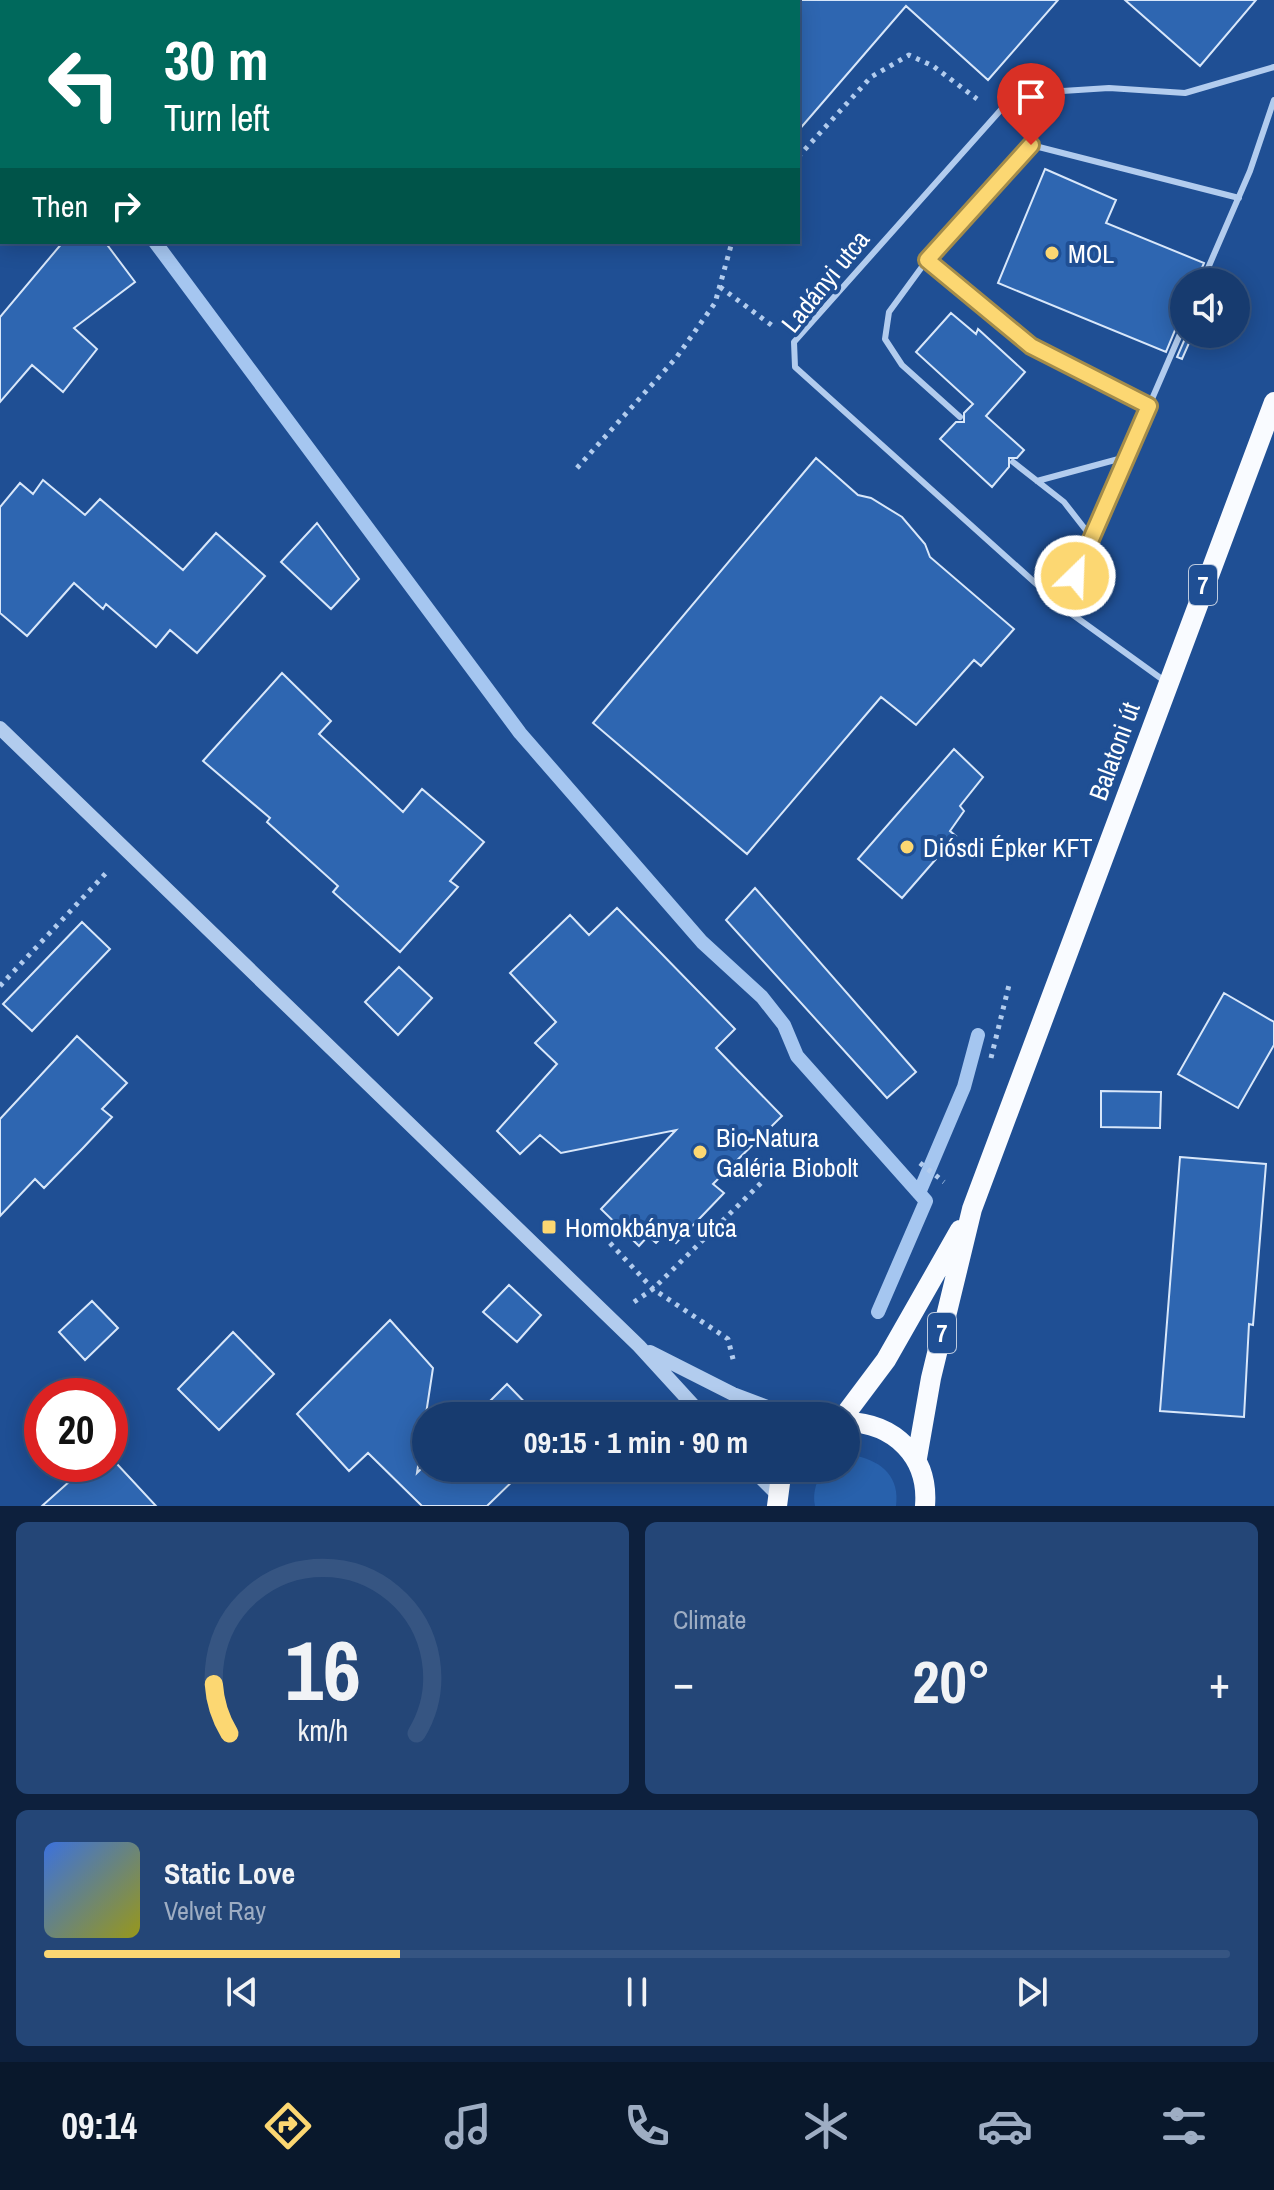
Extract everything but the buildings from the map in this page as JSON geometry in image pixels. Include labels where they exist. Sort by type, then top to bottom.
[{"type":"main road","name":"Balatoni út","points":[[917,1458],[931,1378],[972,1209],[1166,682],[1274,402]]},
{"type":"main road","name":"Balatoni út","points":[[854,1402],[886,1360],[972,1209]]},
{"type":"main road","points":[[860,1424],[873,1426],[902,1439],[917,1458]]},
{"type":"main road","name":"7","points":[[917,1458],[927,1487],[925,1506]]},
{"type":"street","points":[[0,728],[639,1346],[690,1402]]},
{"type":"street","points":[[639,1346],[754,1402]]},
{"type":"street","points":[[762,1482],[777,1500]]},
{"type":"lane","name":"Ladányi utca","points":[[1166,682],[1062,607],[795,367],[794,342],[1015,94],[1109,88],[1185,93],[1274,67]]},
{"type":"lane","points":[[1208,268],[1239,198],[1274,100]]},
{"type":"lane","points":[[960,417],[902,365],[885,339],[889,312],[927,260],[1031,145],[1239,198]]},
{"type":"lane","points":[[927,260],[1031,346],[1149,406]]},
{"type":"lane","points":[[1062,607],[1174,348]]},
{"type":"lane","points":[[1037,482],[1126,457]]},
{"type":"lane","points":[[1013,462],[1064,502],[1092,538]]},
{"type":"path","points":[[800,155],[871,77],[909,55],[933,66],[998,113]]},
{"type":"path","points":[[577,468],[676,358],[715,303],[731,244]]},
{"type":"path","points":[[720,287],[794,342]]},
{"type":"path","points":[[0,986],[127,851]]},
{"type":"path","points":[[990,1063],[1009,985]]},
{"type":"path","points":[[920,1163],[944,1182]]},
{"type":"path","points":[[940,1192],[949,1169]]},
{"type":"path","points":[[610,1318],[653,1289],[762,1182]]},
{"type":"path","points":[[610,1243],[653,1289],[728,1339],[733,1356],[733,1394]]},
{"type":"shaded area","points":[[860,1457],[875,1462],[888,1473],[895,1487],[896,1506],[815,1506],[818,1482],[860,1482]]},
{"type":"waterway","points":[[156,244],[520,733],[702,942],[762,997],[784,1025],[797,1056],[926,1201],[878,1312]]},
{"type":"waterway","points":[[919,1193],[964,1087],[978,1035]]},
{"type":"place","name":"MOL","points":[[1052,253]]},
{"type":"place","name":"Diósdi Épker KFT","points":[[907,847]]},
{"type":"place","name":"Bio-Natura Galéria Biobolt","points":[[700,1152]]},
{"type":"place","name":"Homokbánya utca","points":[[549,1227]]},
{"type":"route","points":[[1031,145],[927,260],[1031,346],[1149,406],[1075,576]]}]
